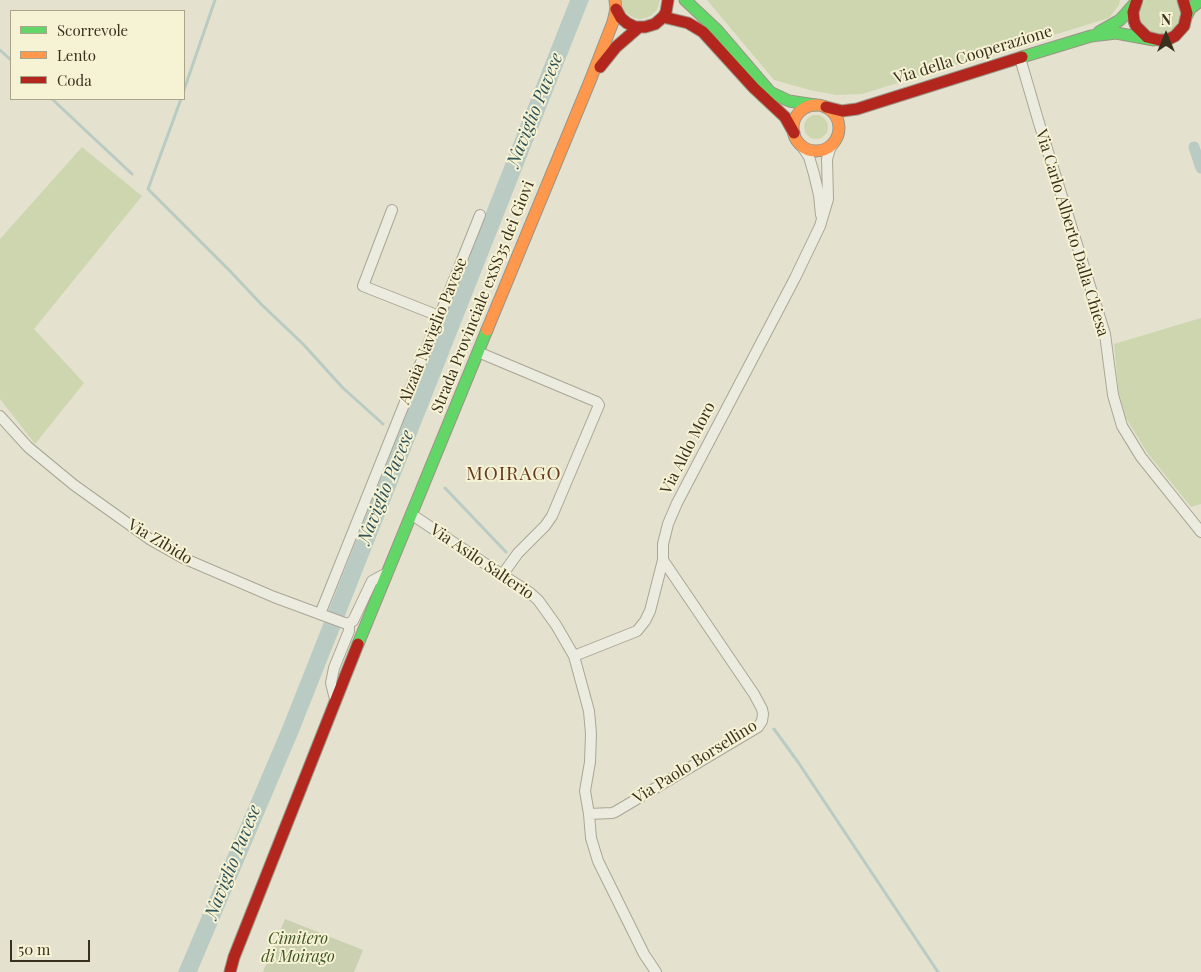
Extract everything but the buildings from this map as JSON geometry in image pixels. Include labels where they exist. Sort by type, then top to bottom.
[{"type":"main road","points":[[615,5],[624,21],[640,27],[655,24],[663,17],[668,0]]},
{"type":"main road","points":[[663,17],[688,23],[703,32],[754,88],[786,117],[796,139],[801,145],[810,150],[828,147],[836,138],[839,126],[833,112],[821,106],[789,101],[770,92],[712,25],[684,0]]},
{"type":"main road","points":[[1183,0],[1187,9],[1187,15]]},
{"type":"main road","points":[[1134,6],[1135,22],[1139,30],[1154,40],[1167,40],[1177,34],[1184,26],[1190,9],[1201,0]]},
{"type":"main road","points":[[590,82],[613,22],[615,5]]},
{"type":"main road","name":"Via della Cooperazione","points":[[1091,36],[1120,20],[1134,6]]},
{"type":"main road","points":[[590,82],[616,47],[640,27]]},
{"type":"main road","name":"Via della Cooperazione","points":[[821,106],[842,111],[865,106],[1091,36],[1116,33],[1154,40]]},
{"type":"main road","name":"Strada Provinciale exSS35 dei Giovi","points":[[230,972],[234,957],[411,514],[590,82]]},
{"type":"main road","points":[[794,133],[794,123],[799,112],[806,107],[821,106]]},
{"type":"main road","name":"Via della Cooperazione","points":[[836,138],[849,120],[865,106]]},
{"type":"street","name":"Via Carlo Alberto Dalla Chiesa","points":[[1020,58],[1105,334],[1113,395],[1122,426],[1141,458],[1201,532]]},
{"type":"street","name":"Via Aldo Moro","points":[[574,656],[636,630],[645,621],[650,611],[663,560],[668,524],[677,503],[795,278],[820,226],[828,199],[827,159],[836,138]]},
{"type":"street","name":"Via Aldo Moro","points":[[801,145],[809,157],[817,186],[820,226]]},
{"type":"street","points":[[392,210],[363,286],[439,316]]},
{"type":"street","name":"Alzaia Naviglio Pavese","points":[[320,614],[480,215]]},
{"type":"street","points":[[478,352],[597,402],[599,405],[552,516],[545,526],[518,553],[506,571],[505,577]]},
{"type":"street","name":"Via Zibido","points":[[0,416],[35,453],[74,485],[151,540],[183,558],[274,597],[347,624]]},
{"type":"street","name":"Via Asilo Salterio","points":[[411,514],[529,592],[538,600],[556,625],[574,656],[589,711],[592,734],[585,791],[591,838],[598,861],[644,954],[656,972]]},
{"type":"street","name":"Via Paolo Borsellino","points":[[589,814],[614,812],[758,727],[762,721],[762,709],[754,694],[663,560]]},
{"type":"street","points":[[335,702],[331,683],[334,668],[349,631],[347,624],[353,621],[372,581],[388,573]]},
{"type":"green space","points":[[621,0],[660,0],[657,10],[652,15],[640,19],[634,18],[624,10]]},
{"type":"green space","points":[[707,0],[1120,0],[1119,5],[1109,18],[862,94],[836,95],[774,80]]},
{"type":"green space","points":[[1145,0],[1175,0],[1178,3],[1181,17],[1174,30],[1162,35],[1149,32],[1141,23],[1139,9]]},
{"type":"green space","points":[[816,115],[825,118],[828,127],[825,136],[816,139],[807,136],[804,127],[807,118]]},
{"type":"green space","points":[[82,147],[142,196],[34,329],[84,383],[35,444],[0,399],[0,239]]},
{"type":"green space","points":[[1201,318],[1201,504],[1191,507],[1148,454],[1126,418],[1119,395],[1114,344]]},
{"type":"green space","name":"Cimitero di Moirago","points":[[285,919],[363,950],[354,972],[263,972]]},
{"type":"water","name":"Naviglio Pavese","points":[[570,0],[589,0],[298,734],[197,972],[178,972],[282,728]]},
{"type":"waterway","points":[[185,87],[215,0]]},
{"type":"waterway","points":[[0,50],[10,59]]},
{"type":"waterway","points":[[53,100],[132,174]]},
{"type":"waterway","points":[[181,100],[148,189],[303,344],[343,388],[383,424]]},
{"type":"waterway","points":[[1194,147],[1201,168]]},
{"type":"waterway","points":[[445,488],[506,552]]},
{"type":"waterway","points":[[774,729],[938,972]]},
{"type":"traffic: fast","points":[[685,0],[717,30],[770,92],[789,101],[815,105]]},
{"type":"traffic: fast","points":[[1187,15],[1190,9],[1201,0]]},
{"type":"traffic: fast","points":[[1099,32],[1120,20],[1136,2]]},
{"type":"traffic: fast","points":[[1022,57],[1091,36],[1116,33],[1154,40]]},
{"type":"traffic: fast","points":[[358,644],[487,330]]},
{"type":"traffic: slow","points":[[487,330],[613,22],[616,9],[615,0]]},
{"type":"traffic: slow","points":[[816,105],[829,109],[835,115],[839,128],[835,141],[829,147],[816,151],[803,147],[797,141],[793,128],[797,115],[803,109],[816,105]]},
{"type":"traffic: jam","points":[[616,9],[621,18],[627,23],[635,27],[645,27],[655,24],[663,17],[668,0]]},
{"type":"traffic: jam","points":[[1137,0],[1133,12],[1136,26],[1147,37],[1159,40],[1167,40],[1175,36],[1184,26],[1187,13],[1183,0]]},
{"type":"traffic: jam","points":[[663,17],[688,23],[703,32],[754,88],[785,117],[794,133]]},
{"type":"traffic: jam","points":[[600,67],[616,47],[639,27]]},
{"type":"traffic: jam","points":[[826,107],[842,111],[857,109],[1022,57]]},
{"type":"traffic: jam","points":[[230,972],[234,957],[358,644]]},
{"type":"district","name":"MOIRAGO","points":[[514,474]]}]
